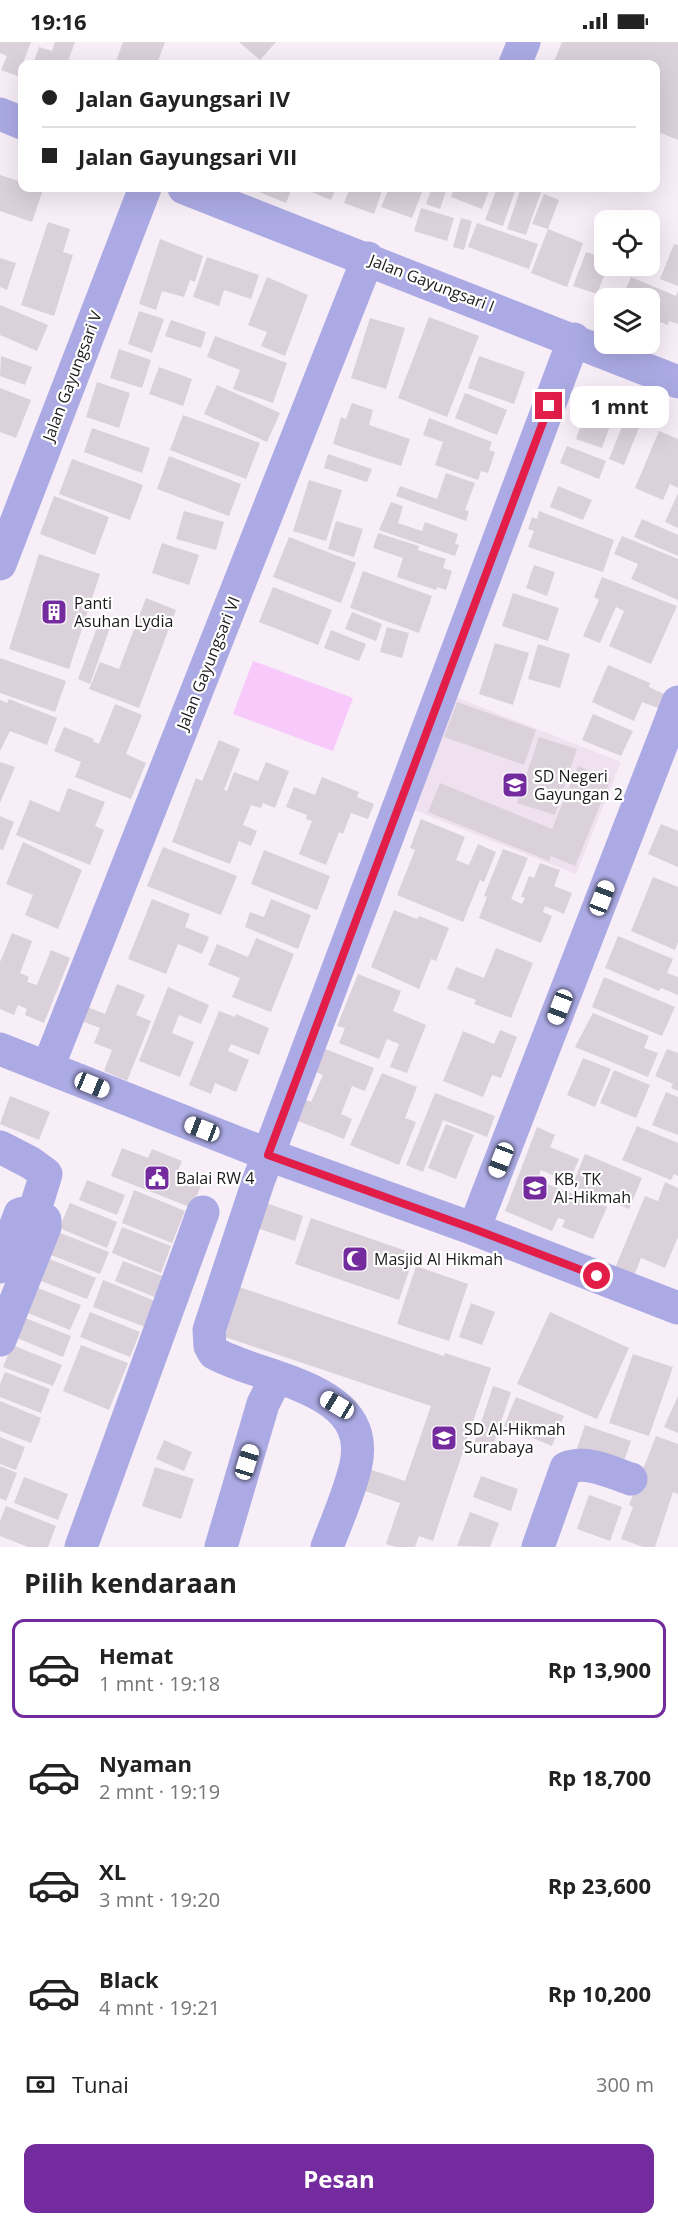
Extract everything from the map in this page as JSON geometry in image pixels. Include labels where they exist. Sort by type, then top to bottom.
[{"type":"street","points":[[517,60],[524,42]]},
{"type":"street","points":[[0,114],[18,121]]},
{"type":"street","name":"Jalan Gayungsari V","points":[[0,564],[143,192]]},
{"type":"street","name":"Jalan Gayungsari I","points":[[195,192],[678,381]]},
{"type":"street","name":"Jalan Gayungsari VI","points":[[48,1067],[368,258]]},
{"type":"street","points":[[327,1547],[356,1464],[356,1436],[348,1415],[320,1394],[217,1355],[212,1350],[209,1330],[268,1155],[574,339]]},
{"type":"street","points":[[474,1229],[678,702]]},
{"type":"street","points":[[0,1049],[268,1155],[474,1229],[678,1308]]},
{"type":"street","points":[[0,1148],[31,1163],[46,1174],[33,1216]]},
{"type":"street","points":[[81,1547],[203,1212]]},
{"type":"street","points":[[0,1267],[20,1215],[24,1213],[45,1220],[45,1227],[0,1340]]},
{"type":"street","points":[[221,1547],[263,1404],[276,1378]]},
{"type":"street","points":[[538,1547],[566,1468],[587,1465],[631,1479]]},
{"type":"shaded area","points":[[253,661],[353,698],[333,751],[233,714]]},
{"type":"shaded area","name":"SD Negeri Gayungan 2","points":[[453,696],[621,762],[576,874],[409,808]]},
{"type":"building","points":[[0,42],[31,42],[24,60],[18,60],[18,76],[1,70],[7,56],[0,53]]},
{"type":"building","points":[[55,42],[75,42],[68,60],[34,60],[39,47],[52,51]]},
{"type":"building","points":[[123,42],[165,42],[158,60],[116,60]]},
{"type":"building","points":[[239,42],[276,42],[260,60]]},
{"type":"building","points":[[562,42],[678,42],[678,140],[660,133],[660,60],[555,60]]},
{"type":"building","points":[[0,175],[18,181],[18,192],[42,192],[32,222],[0,211]]},
{"type":"building","points":[[259,192],[290,192],[286,203]]},
{"type":"building","points":[[312,192],[334,192],[331,200]]},
{"type":"building","points":[[348,192],[382,192],[374,214],[344,203]]},
{"type":"building","points":[[387,192],[422,192],[412,218],[381,207]]},
{"type":"building","points":[[430,192],[446,192],[440,209],[426,204]]},
{"type":"building","points":[[453,192],[488,192],[482,209],[451,197]]},
{"type":"building","points":[[496,192],[515,192],[503,226],[485,220]]},
{"type":"building","points":[[520,192],[541,192],[526,235],[507,229]]},
{"type":"building","points":[[544,194],[559,200],[548,229],[532,224]]},
{"type":"building","points":[[421,208],[454,218],[447,241],[414,231]]},
{"type":"building","points":[[461,218],[472,221],[464,250],[453,247]]},
{"type":"building","points":[[48,222],[70,229],[63,252],[73,255],[54,316],[21,305]]},
{"type":"building","points":[[477,223],[538,244],[529,269],[468,247]]},
{"type":"building","points":[[548,229],[583,243],[567,287],[531,273]]},
{"type":"building","points":[[160,239],[203,256],[195,282],[190,280],[184,297],[162,291],[156,310],[139,304]]},
{"type":"building","points":[[674,244],[678,245],[678,286],[660,279]]},
{"type":"building","points":[[586,252],[594,255],[594,276],[604,276],[599,288],[594,288],[594,293],[573,286]]},
{"type":"building","points":[[207,257],[259,275],[251,299],[224,290],[219,306],[193,297]]},
{"type":"building","points":[[0,258],[16,263],[7,290],[0,287]]},
{"type":"building","points":[[267,277],[308,295],[285,356],[261,346],[267,332],[248,325]]},
{"type":"building","points":[[631,277],[657,288],[626,288]]},
{"type":"building","points":[[660,289],[676,296],[678,291],[678,324],[669,321],[668,325],[660,322]]},
{"type":"building","points":[[0,305],[48,325],[37,351],[0,335]]},
{"type":"building","points":[[139,311],[164,319],[152,353],[128,344]]},
{"type":"building","points":[[429,317],[479,336],[447,417],[398,398]]},
{"type":"building","points":[[370,318],[405,328],[386,389],[351,378]]},
{"type":"building","points":[[171,320],[206,332],[201,348],[165,336]]},
{"type":"building","points":[[215,336],[287,363],[273,403],[233,389],[240,370],[207,357]]},
{"type":"building","points":[[119,349],[151,360],[142,388],[110,378]]},
{"type":"building","points":[[1,356],[32,367],[25,385],[0,376]]},
{"type":"building","points":[[479,356],[525,372],[514,404],[468,388]]},
{"type":"building","points":[[159,367],[192,379],[183,406],[149,394]]},
{"type":"building","points":[[97,382],[130,393],[119,428],[86,417]]},
{"type":"building","points":[[217,385],[280,413],[267,442],[204,414]]},
{"type":"building","points":[[0,388],[31,400],[16,438],[0,432]]},
{"type":"building","points":[[465,393],[507,410],[497,435],[455,418]]},
{"type":"building","points":[[589,402],[615,412],[602,448],[576,439]]},
{"type":"building","points":[[352,403],[373,410],[369,425],[410,439],[401,466],[333,444],[341,417],[346,419]]},
{"type":"building","points":[[627,414],[642,420],[624,465],[609,459]]},
{"type":"building","points":[[183,415],[260,443],[246,479],[170,450]]},
{"type":"building","points":[[429,418],[492,442],[489,450],[495,452],[488,473],[481,471],[478,480],[435,465],[443,442],[423,435]]},
{"type":"building","points":[[92,428],[150,448],[142,473],[84,452]]},
{"type":"building","points":[[659,431],[678,439],[678,488],[670,484],[663,500],[635,488]]},
{"type":"building","points":[[567,446],[606,461],[599,479],[560,463]]},
{"type":"building","points":[[328,454],[372,469],[367,482],[324,468]]},
{"type":"building","points":[[169,456],[241,484],[229,516],[157,489]]},
{"type":"building","points":[[72,459],[143,485],[130,520],[59,494]]},
{"type":"building","points":[[446,473],[475,483],[465,510],[469,511],[466,521],[396,496],[400,486],[437,499]]},
{"type":"building","points":[[309,480],[342,490],[326,541],[293,531]]},
{"type":"building","points":[[558,486],[592,500],[583,520],[550,507]]},
{"type":"building","points":[[678,493],[678,528],[665,522]]},
{"type":"building","points":[[54,496],[109,517],[95,555],[40,534]]},
{"type":"building","points":[[391,502],[403,506],[398,523],[422,531],[425,522],[458,534],[455,544],[459,545],[455,556],[379,530]]},
{"type":"building","points":[[184,511],[224,522],[216,550],[176,539]]},
{"type":"building","points":[[539,511],[614,540],[603,572],[528,547],[534,531],[528,529],[532,517],[537,519]]},
{"type":"building","points":[[642,519],[678,535],[678,556],[634,537]]},
{"type":"building","points":[[336,521],[363,529],[354,557],[328,549]]},
{"type":"building","points":[[378,533],[419,546],[418,550],[446,559],[443,568],[452,571],[446,590],[437,587],[436,590],[397,577],[403,558],[373,548]]},
{"type":"building","points":[[622,536],[678,559],[678,600],[631,579],[638,564],[614,554]]},
{"type":"building","points":[[289,537],[356,563],[341,603],[273,577]]},
{"type":"building","points":[[162,543],[199,555],[189,585],[152,573]]},
{"type":"building","name":"Panti Asuhan Lydia","points":[[39,554],[100,574],[69,669],[9,649]]},
{"type":"building","points":[[534,565],[555,572],[547,596],[526,588]]},
{"type":"building","points":[[363,571],[432,596],[419,633],[350,608]]},
{"type":"building","points":[[602,577],[677,606],[651,664],[609,646],[624,611],[616,607],[600,643],[583,636],[599,600],[594,597]]},
{"type":"building","points":[[273,587],[332,610],[318,645],[259,622]]},
{"type":"building","points":[[513,593],[559,608],[548,641],[502,626]]},
{"type":"building","points":[[146,598],[176,610],[139,708],[89,689],[100,662],[119,669]]},
{"type":"building","points":[[352,612],[382,624],[376,641],[345,629]]},
{"type":"building","points":[[102,614],[113,619],[90,684],[78,679]]},
{"type":"building","points":[[387,627],[409,633],[402,658],[380,652]]},
{"type":"building","points":[[331,630],[366,644],[359,661],[324,648]]},
{"type":"building","points":[[495,643],[529,653],[513,705],[479,694]]},
{"type":"building","points":[[538,644],[570,654],[560,688],[528,679]]},
{"type":"building","points":[[0,658],[66,681],[55,712],[0,693]]},
{"type":"building","points":[[608,665],[650,683],[649,687],[664,694],[658,708],[642,702],[634,721],[592,702]]},
{"type":"building","points":[[9,699],[57,718],[47,745],[10,731],[0,751],[0,700],[7,703]]},
{"type":"building","points":[[457,702],[536,730],[524,765],[444,737]]},
{"type":"building","points":[[115,704],[142,715],[126,754],[146,763],[131,799],[75,777],[81,762],[54,751],[64,727],[94,739],[93,741],[99,744]]},
{"type":"building","points":[[593,714],[633,731],[621,756],[582,740]]},
{"type":"building","points":[[539,737],[577,749],[555,815],[517,803]]},
{"type":"building","points":[[219,740],[240,749],[224,790],[227,791],[234,772],[258,781],[266,762],[289,771],[275,808],[263,803],[261,808],[251,805],[243,825],[257,831],[251,846],[239,841],[230,864],[172,842],[196,778],[202,781]]},
{"type":"building","points":[[0,762],[15,767],[0,803]]},
{"type":"building","points":[[578,766],[611,779],[575,866],[551,856],[549,861],[428,812],[440,783],[552,829]]},
{"type":"building","points":[[322,777],[359,792],[357,797],[374,804],[368,819],[351,813],[343,834],[339,832],[326,865],[299,854],[312,821],[306,819],[307,815],[286,807],[294,787],[315,795]]},
{"type":"building","points":[[68,788],[105,802],[95,826],[104,830],[90,865],[16,835],[30,800],[59,812]]},
{"type":"building","points":[[0,816],[14,822],[3,850],[0,849]]},
{"type":"building","points":[[421,819],[465,837],[456,860],[469,865],[478,844],[496,852],[484,882],[480,880],[463,922],[397,895],[415,850],[410,848]]},
{"type":"building","points":[[661,824],[678,831],[678,867],[648,854]]},
{"type":"building","points":[[23,842],[82,870],[58,929],[25,915],[33,895],[6,884]]},
{"type":"building","points":[[163,847],[237,876],[221,915],[147,886]]},
{"type":"building","points":[[503,849],[528,858],[511,899],[522,904],[525,898],[521,897],[529,876],[534,878],[540,863],[560,870],[554,886],[572,893],[564,914],[545,906],[543,912],[552,916],[541,943],[479,918],[487,897],[484,896]]},
{"type":"building","points":[[264,850],[330,876],[317,910],[251,884]]},
{"type":"building","points":[[653,877],[678,887],[678,942],[675,950],[631,931]]},
{"type":"building","points":[[152,899],[190,914],[185,927],[209,937],[202,954],[178,944],[166,974],[128,959]]},
{"type":"building","points":[[271,899],[311,915],[298,949],[245,927],[250,912],[264,917]]},
{"type":"building","points":[[394,910],[417,919],[419,916],[449,928],[436,961],[431,959],[419,989],[371,967]]},
{"type":"building","points":[[12,933],[32,941],[20,973],[29,977],[27,982],[37,985],[51,950],[70,958],[44,1023],[25,1015],[27,1009],[18,1005],[14,1015],[0,1009],[0,962]]},
{"type":"building","points":[[618,936],[673,959],[667,973],[678,977],[678,995],[661,988],[659,991],[605,968]]},
{"type":"building","points":[[256,938],[294,954],[271,1012],[232,997],[240,978],[208,965],[217,944],[248,957]]},
{"type":"building","points":[[496,948],[533,963],[511,1018],[474,1004],[476,1000],[447,989],[456,967],[484,978]]},
{"type":"building","points":[[358,974],[401,991],[393,1011],[426,1025],[407,1073],[390,1067],[399,1044],[387,1039],[379,1059],[339,1043],[345,1028],[337,1026]]},
{"type":"building","points":[[604,977],[675,1007],[662,1036],[592,1007]]},
{"type":"building","points":[[117,984],[145,995],[136,1015],[151,1021],[127,1081],[104,1071],[112,1050],[94,1043],[100,1028],[79,1020],[85,1006],[105,1014]]},
{"type":"building","points":[[168,987],[209,1005],[201,1024],[179,1015],[172,1033],[194,1042],[180,1077],[139,1061]]},
{"type":"building","points":[[219,1011],[235,1017],[236,1014],[269,1028],[259,1055],[231,1044],[228,1051],[249,1060],[236,1092],[215,1083],[211,1094],[189,1085]]},
{"type":"building","points":[[593,1013],[649,1036],[644,1048],[658,1053],[648,1077],[575,1047]]},
{"type":"building","points":[[500,1030],[517,1037],[501,1078],[492,1075],[483,1097],[443,1081],[463,1031],[494,1044]]},
{"type":"building","points":[[320,1047],[374,1068],[365,1091],[352,1086],[341,1114],[352,1119],[344,1139],[298,1121],[306,1100],[311,1102],[323,1075],[311,1070]]},
{"type":"building","points":[[667,1049],[678,1053],[678,1091],[671,1088],[673,1084],[655,1076]]},
{"type":"building","points":[[583,1058],[611,1069],[595,1107],[567,1095]]},
{"type":"building","points":[[614,1070],[650,1085],[636,1118],[600,1103]]},
{"type":"building","points":[[382,1073],[417,1087],[405,1118],[416,1122],[399,1165],[350,1145]]},
{"type":"building","points":[[666,1092],[678,1097],[678,1135],[652,1125]]},
{"type":"building","points":[[435,1093],[495,1116],[487,1137],[443,1120],[423,1172],[406,1165]]},
{"type":"building","points":[[10,1096],[50,1112],[39,1140],[0,1124]]},
{"type":"building","points":[[446,1124],[474,1135],[456,1179],[428,1168]]},
{"type":"building","points":[[637,1126],[678,1143],[678,1176],[674,1174],[671,1180],[622,1160]]},
{"type":"building","name":"KB, TK Al-Hikmah","points":[[537,1127],[555,1135],[550,1147],[579,1159],[569,1182],[541,1170],[537,1180],[607,1207],[593,1239],[562,1227],[565,1220],[558,1218],[552,1231],[505,1211]]},
{"type":"building","name":"Balai RW 4","points":[[122,1148],[148,1158],[152,1149],[182,1161],[178,1170],[203,1180],[192,1208],[111,1176]]},
{"type":"building","points":[[585,1154],[642,1178],[629,1209],[572,1186]]},
{"type":"building","points":[[87,1180],[125,1195],[117,1215],[79,1200]]},
{"type":"building","points":[[665,1182],[678,1188],[678,1237],[665,1268],[641,1258],[634,1276],[615,1268],[645,1196],[658,1201]]},
{"type":"building","points":[[134,1190],[185,1211],[172,1243],[122,1223]]},
{"type":"building","points":[[70,1203],[117,1222],[107,1248],[59,1228]]},
{"type":"building","points":[[266,1203],[303,1216],[295,1241],[257,1228]]},
{"type":"building","name":"Masjid Al Hikmah","points":[[311,1218],[415,1254],[399,1300],[295,1264]]},
{"type":"building","points":[[122,1227],[171,1246],[161,1273],[112,1253]]},
{"type":"building","points":[[60,1233],[109,1252],[100,1274],[51,1255]]},
{"type":"building","points":[[50,1259],[96,1278],[87,1299],[41,1281]]},
{"type":"building","points":[[123,1261],[165,1277],[157,1298],[115,1281]]},
{"type":"building","points":[[416,1266],[468,1284],[449,1341],[397,1324]]},
{"type":"building","points":[[103,1280],[155,1301],[145,1327],[93,1307]]},
{"type":"building","name":"SD Al-Hikmah Surabaya","points":[[227,1283],[444,1356],[445,1353],[491,1368],[433,1541],[419,1536],[415,1547],[396,1547],[386,1544],[400,1503],[362,1490],[369,1469],[405,1481],[431,1406],[210,1332]]},
{"type":"building","points":[[38,1288],[81,1305],[70,1330],[28,1313]]},
{"type":"building","points":[[471,1303],[495,1312],[482,1345],[459,1337]]},
{"type":"building","points":[[90,1312],[140,1332],[130,1357],[80,1337]]},
{"type":"building","points":[[550,1312],[629,1348],[597,1419],[517,1384]]},
{"type":"building","points":[[20,1316],[71,1336],[63,1357],[12,1336]]},
{"type":"building","points":[[12,1345],[62,1365],[53,1386],[3,1367]]},
{"type":"building","points":[[81,1345],[128,1363],[109,1410],[63,1391]]},
{"type":"building","points":[[633,1354],[673,1367],[649,1436],[609,1423]]},
{"type":"building","points":[[5,1372],[50,1389],[41,1413],[0,1397],[0,1384]]},
{"type":"building","points":[[493,1386],[511,1392],[492,1449],[474,1444]]},
{"type":"building","points":[[678,1396],[678,1433],[664,1427]]},
{"type":"building","points":[[516,1397],[564,1416],[552,1446],[504,1426]]},
{"type":"building","points":[[0,1401],[41,1418],[31,1443],[0,1431]]},
{"type":"building","points":[[585,1425],[631,1441],[621,1469],[575,1454]]},
{"type":"building","points":[[656,1436],[678,1444],[678,1494],[673,1492],[655,1547],[643,1547],[621,1539],[633,1507],[629,1505]]},
{"type":"building","points":[[0,1437],[25,1447],[16,1470],[0,1464]]},
{"type":"building","points":[[164,1440],[192,1452],[184,1471],[156,1459]]},
{"type":"building","points":[[0,1466],[17,1473],[6,1501],[0,1498]]},
{"type":"building","points":[[155,1467],[194,1479],[181,1519],[142,1506]]},
{"type":"building","points":[[481,1476],[518,1489],[511,1511],[473,1497]]},
{"type":"building","points":[[24,1477],[68,1494],[58,1520],[14,1503]]},
{"type":"building","points":[[589,1495],[622,1507],[610,1541],[577,1529]]},
{"type":"building","points":[[6,1506],[56,1526],[48,1547],[28,1547],[0,1536],[0,1521]]},
{"type":"building","points":[[470,1512],[499,1523],[490,1547],[457,1546]]},
{"type":"place","name":"Panti Asuhan Lydia","points":[[54,612]]},
{"type":"place","name":"SD Negeri Gayungan 2","points":[[515,785]]},
{"type":"place","name":"Balai RW 4","points":[[157,1178]]},
{"type":"place","name":"KB, TK Al-Hikmah","points":[[535,1188]]},
{"type":"place","name":"Masjid Al Hikmah","points":[[355,1259]]},
{"type":"place","name":"SD Al-Hikmah Surabaya","points":[[444,1438]]},
{"type":"route","points":[[549,406],[268,1155],[597,1276]]}]
